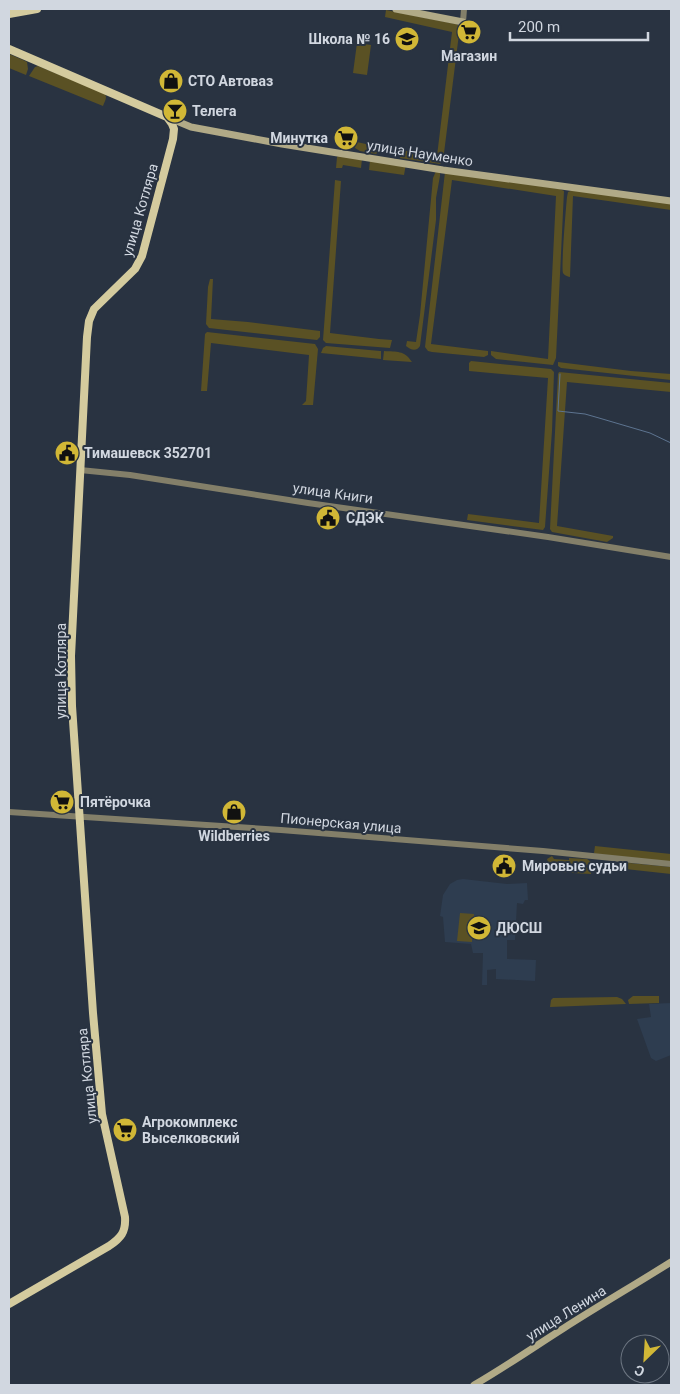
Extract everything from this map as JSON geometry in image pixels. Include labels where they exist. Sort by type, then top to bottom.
[{"type":"main road","points":[[9,14],[37,9]]},
{"type":"main road","points":[[396,9],[463,22]]},
{"type":"main road","name":"улица Науменко","points":[[9,49],[191,127],[443,170],[671,201]]},
{"type":"main road","name":"улица Котляра","points":[[9,1304],[110,1246],[123,1234],[126,1226],[102,1114],[93,1013],[72,706],[71,656],[89,321],[94,309],[135,269],[142,256],[173,139],[174,129],[167,117]]},
{"type":"main road","name":"улица Ленина","points":[[474,1385],[671,1262]]},
{"type":"street","points":[[463,22],[464,9]]},
{"type":"street","name":"улица Книги","points":[[80,470],[130,475],[539,536],[671,558]]},
{"type":"street","name":"Пионерская улица","points":[[9,812],[543,851],[671,864]]},
{"type":"shaded area","points":[[386,10],[460,26],[443,161],[440,164],[400,158],[401,150],[437,156],[452,32],[385,17]]},
{"type":"shaded area","points":[[357,43],[371,45],[367,75],[353,73]]},
{"type":"shaded area","points":[[9,54],[27,62],[28,69],[26,75],[9,68]]},
{"type":"shaded area","points":[[38,66],[104,93],[106,98],[103,106],[29,76],[35,67]]},
{"type":"shaded area","points":[[357,142],[379,147],[378,152],[376,154],[360,151],[355,148]]},
{"type":"shaded area","points":[[339,155],[362,159],[361,168],[343,165],[342,168],[336,168]]},
{"type":"shaded area","points":[[370,160],[406,164],[404,175],[369,170]]},
{"type":"shaded area","points":[[436,171],[440,172],[440,176],[436,198],[436,220],[420,346],[413,350],[406,346],[407,341],[416,342],[433,178]]},
{"type":"shaded area","points":[[445,172],[564,191],[556,358],[553,365],[496,359],[491,355],[491,351],[548,359],[556,196],[452,180],[431,344],[488,351],[488,355],[484,357],[432,352],[428,351],[425,347]]},
{"type":"shaded area","points":[[335,180],[341,181],[330,333],[392,340],[390,348],[326,343],[323,340]]},
{"type":"shaded area","points":[[573,190],[671,203],[671,210],[573,196],[570,277],[563,273],[563,260],[567,197],[568,192]]},
{"type":"shaded area","points":[[210,279],[213,279],[211,319],[320,331],[320,337],[317,340],[209,328],[206,324]]},
{"type":"shaded area","points":[[207,332],[315,344],[318,349],[313,405],[302,405],[306,401],[309,355],[211,343],[207,391],[201,391],[205,334]]},
{"type":"shaded area","points":[[326,346],[381,351],[381,359],[321,353]]},
{"type":"shaded area","points":[[384,351],[406,355],[412,362],[383,360]]},
{"type":"shaded area","points":[[471,361],[551,369],[554,372],[552,431],[545,527],[543,530],[467,520],[468,514],[539,523],[548,378],[469,371],[469,363]]},
{"type":"shaded area","points":[[558,362],[671,374],[671,380],[561,368],[558,366]]},
{"type":"shaded area","points":[[559,372],[671,383],[671,392],[567,382],[557,526],[613,536],[607,542],[552,532],[550,529]]},
{"type":"shaded area","points":[[595,846],[671,854],[671,862],[596,854],[594,853]]},
{"type":"shaded area","points":[[552,856],[554,859],[587,859],[591,862],[592,866],[548,862],[547,859]]},
{"type":"shaded area","points":[[619,862],[671,867],[671,874],[616,868]]},
{"type":"shaded area","points":[[554,865],[591,867],[591,874],[554,872]]},
{"type":"shaded area","name":"ДЮСШ","points":[[463,879],[507,884],[527,883],[528,900],[525,900],[523,904],[517,903],[515,940],[507,940],[507,959],[536,960],[535,981],[496,979],[496,969],[487,970],[487,985],[482,985],[483,953],[473,953],[471,944],[445,942],[443,917],[440,916],[443,895],[450,884]]},
{"type":"shaded area","points":[[460,913],[474,914],[472,942],[457,941]]},
{"type":"shaded area","points":[[633,996],[659,996],[659,1003],[629,1004],[628,1000]]},
{"type":"shaded area","points":[[617,997],[626,1004],[550,1007],[553,998]]},
{"type":"shaded area","points":[[671,1003],[671,1055],[656,1061],[651,1058],[637,1019],[651,1017],[649,1004]]},
{"type":"waterway","points":[[560,374],[558,411],[585,414],[650,433],[671,443]]},
{"type":"place","name":"Магазин","points":[[469,32]]},
{"type":"place","name":"Школа № 16","points":[[407,39]]},
{"type":"place","name":"СТО Автоваз","points":[[171,81]]},
{"type":"place","name":"Телега","points":[[175,111]]},
{"type":"place","name":"Минутка","points":[[346,138]]},
{"type":"place","name":"Тимашевск 352701","points":[[67,453]]},
{"type":"place","name":"СДЭК","points":[[328,518]]},
{"type":"place","name":"Пятёрочка","points":[[62,802]]},
{"type":"place","name":"Wildberries","points":[[234,812]]},
{"type":"place","name":"Мировые судьи","points":[[504,866]]},
{"type":"place","name":"ДЮСШ","points":[[479,928]]},
{"type":"place","name":"Агрокомплекс Выселковский","points":[[125,1130]]}]
